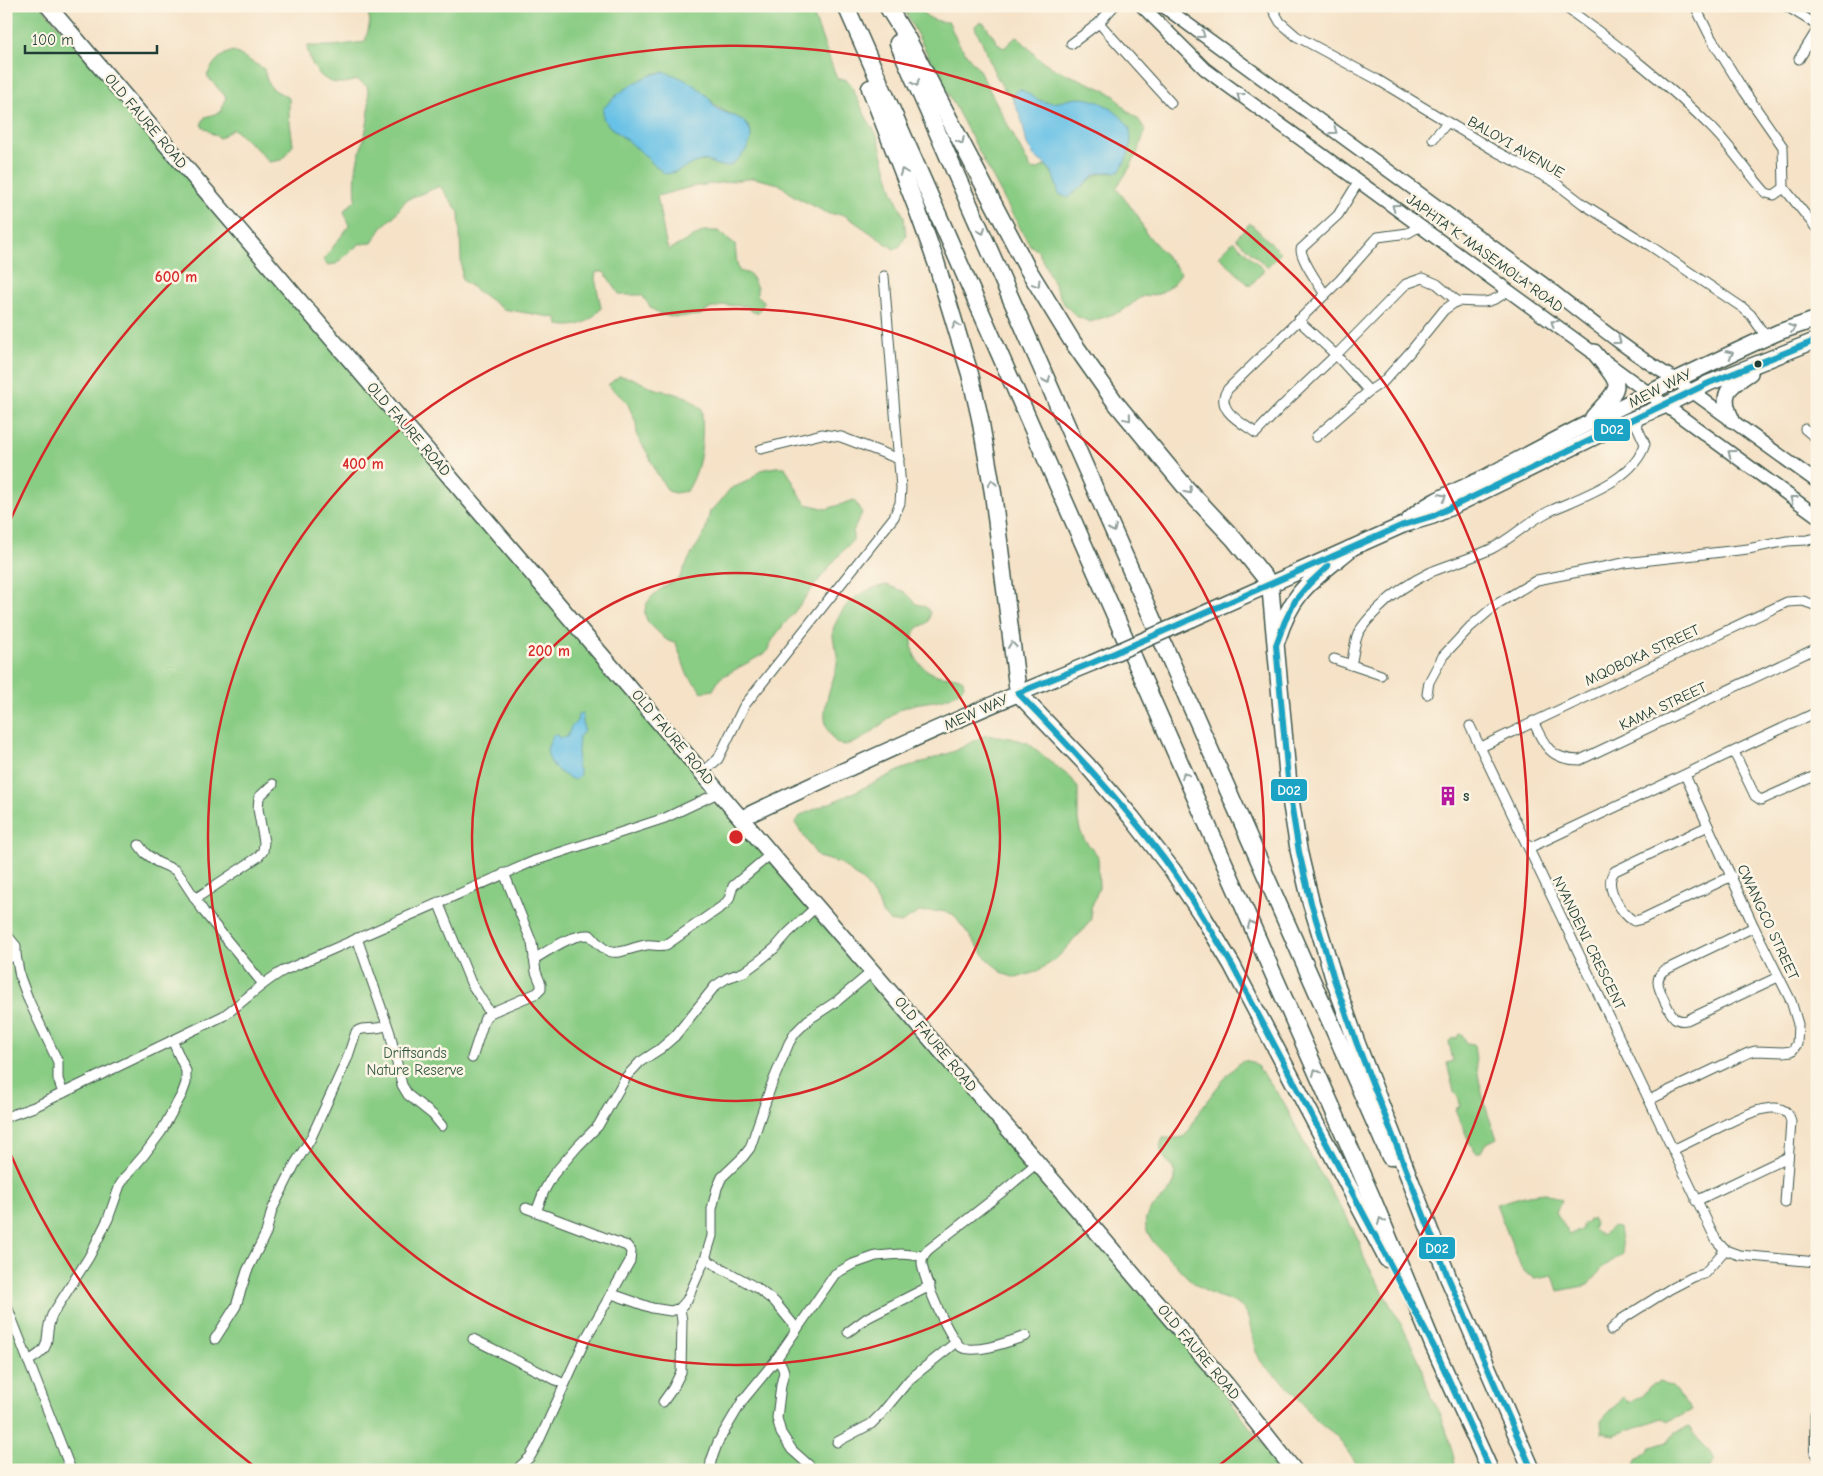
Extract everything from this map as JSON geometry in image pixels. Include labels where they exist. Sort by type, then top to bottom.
[{"type":"highway","points":[[838,6],[917,209],[939,271],[970,374],[986,445],[1018,693],[1086,764],[1132,818],[1173,871],[1202,915],[1232,966],[1434,1347]]},
{"type":"highway","points":[[846,6],[1365,1182],[1434,1347],[1490,1470]]},
{"type":"highway","points":[[882,6],[1399,1177],[1448,1277]]},
{"type":"highway","points":[[887,6],[907,38],[1026,266],[1072,342],[1121,410],[1187,489],[1234,539],[1270,584],[1289,790],[1299,852],[1334,979],[1448,1277],[1532,1470]]},
{"type":"highway","points":[[1276,645],[1286,616],[1301,590],[1350,549]]},
{"type":"main road","name":"OLD FAURE ROAD","points":[[48,6],[874,970],[1176,1325],[1294,1470]]},
{"type":"main road","name":"JAPHTA K. MASEMOLA ROAD","points":[[1142,6],[1205,69],[1817,516]]},
{"type":"main road","name":"JAPHTA K. MASEMOLA ROAD","points":[[1163,6],[1542,282],[1618,341],[1676,380],[1817,482]]},
{"type":"main road","name":"MEW WAY","points":[[1403,525],[1415,514],[1438,500],[1587,424],[1767,338],[1817,319]]},
{"type":"main road","name":"MEW WAY","points":[[742,818],[1018,693],[1092,663],[1403,525],[1434,516],[1709,383],[1817,340]]},
{"type":"main road","points":[[1587,424],[1610,400],[1616,390],[1614,377],[1594,352]]},
{"type":"main road","points":[[1732,420],[1725,402],[1729,389],[1741,378],[1781,353]]},
{"type":"main road","points":[[1817,1415],[1817,1453]]},
{"type":"street","points":[[1071,44],[1099,23],[1114,6]]},
{"type":"street","name":"BALOYI AVENUE","points":[[1271,6],[1280,22],[1296,36],[1378,80],[1497,152],[1554,181],[1583,204],[1720,292],[1751,315],[1767,338]]},
{"type":"street","points":[[1564,6],[1656,76],[1680,97],[1714,130],[1766,193],[1774,195],[1784,188]]},
{"type":"street","points":[[1694,6],[1711,38],[1744,91],[1782,147],[1784,188],[1817,229]]},
{"type":"street","points":[[1786,6],[1817,25]]},
{"type":"street","points":[[1099,23],[1171,102]]},
{"type":"street","points":[[1799,59],[1817,30]]},
{"type":"street","points":[[1433,139],[1447,123]]},
{"type":"street","points":[[1325,295],[1301,253],[1301,249],[1338,215],[1359,182]]},
{"type":"street","points":[[1420,226],[1408,233],[1378,237],[1325,295],[1223,395],[1223,403],[1230,414],[1256,433],[1290,398],[1336,356],[1406,284],[1423,278],[1437,284],[1457,301]]},
{"type":"street","points":[[703,772],[718,759],[744,706],[894,517],[900,503],[899,459],[884,276]]},
{"type":"street","points":[[1316,437],[1369,391],[1384,381],[1444,310],[1457,301],[1488,302],[1499,298],[1508,290]]},
{"type":"street","points":[[1298,320],[1369,391]]},
{"type":"street","points":[[1351,665],[1358,632],[1383,604],[1396,593],[1423,576],[1484,552],[1507,540],[1526,524],[1544,513],[1594,492],[1618,477],[1637,460],[1645,444],[1634,420]]},
{"type":"street","points":[[1806,429],[1817,439]]},
{"type":"street","points":[[760,449],[822,434],[841,437],[899,459]]},
{"type":"street","points":[[1427,694],[1429,682],[1442,656],[1470,627],[1497,604],[1537,580],[1624,563],[1748,549],[1787,541],[1817,538]]},
{"type":"street","points":[[1466,559],[1471,568]]},
{"type":"street","name":"MQOBOKA STREET","points":[[1481,747],[1787,602],[1803,601],[1817,606]]},
{"type":"street","name":"KAMA STREET","points":[[1533,721],[1543,744],[1549,751],[1564,758],[1580,760],[1817,648]]},
{"type":"street","points":[[1334,659],[1381,675]]},
{"type":"street","points":[[1529,848],[1817,712]]},
{"type":"street","name":"NYANDENI CRESCENT","points":[[1470,726],[1696,1201],[1716,1240],[1725,1250]]},
{"type":"street","points":[[1734,752],[1756,796],[1761,800],[1817,775]]},
{"type":"street","name":"CWANGCO STREET","points":[[1649,1100],[1748,1053],[1755,1051],[1783,1052],[1794,1049],[1797,1044],[1798,1024],[1791,1001],[1754,927],[1685,775]]},
{"type":"street","points":[[195,899],[258,858],[263,851],[264,842],[258,810],[259,797],[273,784]]},
{"type":"street","points":[[6,1117],[22,1112],[63,1093],[234,1009],[262,984],[283,971],[534,860],[665,818],[720,792]]},
{"type":"street","points":[[1708,826],[1614,871],[1611,875],[1610,885],[1620,908],[1629,918],[1637,920],[1732,876]]},
{"type":"street","points":[[138,845],[157,862],[175,870],[204,912],[262,984]]},
{"type":"street","points":[[534,959],[574,937],[584,934],[590,935],[601,948],[613,952],[626,951],[645,945],[659,947],[666,945],[724,905],[729,899],[733,886],[772,853]]},
{"type":"street","points":[[472,1058],[485,1018],[490,1013],[537,993],[541,989],[532,943],[504,873]]},
{"type":"street","points":[[438,902],[472,983],[490,1013]]},
{"type":"street","points":[[536,1212],[544,1191],[554,1175],[578,1146],[598,1126],[626,1077],[640,1062],[675,1036],[715,986],[727,978],[744,972],[759,961],[818,906]]},
{"type":"street","points":[[1754,927],[1663,971],[1658,978],[1658,983],[1666,1004],[1674,1018],[1687,1020],[1778,977]]},
{"type":"street","points":[[6,934],[16,946],[20,977],[29,1001],[58,1062],[58,1079],[63,1093]]},
{"type":"street","points":[[357,938],[387,1025],[402,1085],[408,1095],[433,1115],[442,1126]]},
{"type":"street","points":[[6,958],[16,955]]},
{"type":"street","points":[[612,1294],[652,1308],[671,1311],[680,1308],[686,1300],[705,1259],[712,1236],[712,1209],[717,1188],[722,1177],[750,1148],[771,1086],[795,1033],[808,1020],[837,1001],[874,970]]},
{"type":"street","points":[[214,1340],[236,1306],[247,1271],[266,1233],[272,1210],[295,1164],[310,1140],[347,1059],[356,1032],[363,1028],[379,1029],[387,1025]]},
{"type":"street","points":[[28,1361],[44,1351],[47,1346],[48,1324],[52,1315],[89,1257],[108,1219],[120,1186],[161,1132],[182,1094],[186,1082],[186,1071],[172,1040]]},
{"type":"street","points":[[1673,1150],[1755,1111],[1775,1109],[1786,1111],[1791,1119],[1785,1203]]},
{"type":"street","points":[[1696,1201],[1788,1157]]},
{"type":"street","points":[[1026,1336],[976,1350],[962,1348],[955,1343],[944,1321],[922,1263],[923,1256],[1037,1163]]},
{"type":"street","points":[[516,1470],[530,1457],[538,1443],[586,1338],[630,1261],[631,1252],[627,1246],[526,1208]]},
{"type":"street","points":[[1611,1330],[1622,1319],[1670,1288],[1704,1274],[1725,1250],[1746,1256],[1817,1262]]},
{"type":"street","points":[[710,1470],[711,1461],[718,1442],[743,1400],[776,1359],[834,1274],[853,1264],[876,1256],[901,1254],[923,1256]]},
{"type":"street","points":[[705,1259],[757,1288],[775,1302],[797,1329]]},
{"type":"street","points":[[848,1332],[867,1318],[930,1286]]},
{"type":"street","points":[[6,1304],[71,1470]]},
{"type":"street","points":[[663,1402],[681,1372],[682,1321],[680,1308]]},
{"type":"street","points":[[473,1339],[564,1384]]},
{"type":"street","points":[[837,1442],[871,1424],[910,1379],[955,1343]]},
{"type":"street","points":[[776,1359],[784,1372],[780,1386],[777,1418],[781,1433],[792,1450],[810,1466],[806,1470]]},
{"type":"green space","name":"Driftsands Nature Reserve","points":[[6,6],[41,6],[278,277],[1175,1328],[1282,1470],[6,1470]]},
{"type":"green space","points":[[367,6],[810,6],[837,79],[845,79],[850,83],[877,135],[892,189],[904,217],[906,236],[900,246],[894,249],[846,216],[829,214],[794,196],[779,184],[754,178],[691,187],[657,196],[666,244],[669,250],[704,231],[718,231],[735,244],[739,271],[750,274],[757,288],[757,295],[765,302],[757,313],[751,311],[747,306],[725,305],[709,309],[700,315],[677,317],[661,315],[651,308],[642,295],[620,295],[604,272],[596,272],[595,278],[601,308],[592,318],[582,324],[565,326],[558,325],[557,318],[503,309],[462,280],[459,212],[440,186],[406,200],[394,216],[383,226],[372,243],[359,244],[336,264],[327,265],[323,260],[349,226],[344,211],[356,199],[356,169],[366,132],[369,96],[367,86],[357,80],[343,83],[334,82],[317,72],[310,60],[307,46],[333,46],[365,42],[370,22]],"holes":[[[655,73],[709,98],[719,108],[741,120],[751,131],[718,165],[709,161],[651,162],[609,126],[609,102],[623,91]]]},
{"type":"green space","points":[[902,6],[919,6],[927,16],[949,22],[954,35],[978,68],[1031,169],[1036,170],[1046,165],[1054,176],[1059,194],[1071,195],[1096,176],[1115,173],[1130,129],[1107,106],[1072,99],[1059,103],[1045,102],[1013,94],[1013,99],[1003,87],[992,66],[975,26],[979,22],[984,23],[999,45],[1004,48],[1017,36],[1038,58],[1053,68],[1105,90],[1116,97],[1125,109],[1138,119],[1145,129],[1143,137],[1134,160],[1116,188],[1138,216],[1145,232],[1181,273],[1173,284],[1159,294],[1143,296],[1122,311],[1090,322],[1076,316],[1063,303],[1038,251],[1030,245],[1011,212]]},
{"type":"green space","points":[[233,51],[264,69],[269,85],[289,98],[293,145],[282,160],[269,162],[233,129],[220,138],[201,125],[205,117],[221,112],[226,97],[207,76],[217,60]]},
{"type":"green space","points":[[1250,223],[1281,253],[1267,267],[1236,238]]},
{"type":"green space","points":[[1234,241],[1264,270],[1250,286],[1219,256]]},
{"type":"green space","points":[[619,376],[632,378],[653,388],[687,397],[702,409],[701,452],[696,472],[687,491],[675,493],[668,491],[656,472],[637,436],[636,423],[627,402],[608,385]]},
{"type":"green space","points":[[785,467],[806,504],[827,509],[854,500],[862,513],[853,531],[853,540],[830,565],[780,630],[767,652],[720,678],[713,690],[702,692],[687,674],[676,643],[666,639],[648,621],[645,613],[646,606],[649,600],[660,590],[679,579],[705,533],[710,511],[730,489],[750,480],[760,470]]},
{"type":"green space","points":[[887,585],[905,592],[917,604],[926,607],[930,612],[927,623],[917,629],[913,639],[913,652],[920,664],[937,675],[960,678],[963,680],[964,686],[958,692],[943,699],[901,709],[867,736],[852,744],[840,744],[836,742],[827,728],[825,719],[825,710],[837,664],[833,628],[841,613],[851,601],[864,592]]},
{"type":"green space","points":[[985,735],[1007,737],[1028,743],[1072,779],[1078,788],[1078,820],[1080,830],[1084,839],[1098,856],[1099,888],[1091,908],[1091,919],[1085,928],[1055,960],[1036,972],[1016,978],[1004,974],[988,960],[953,914],[941,911],[919,912],[901,923],[889,921],[882,913],[878,902],[866,884],[840,863],[818,857],[795,823],[801,815],[903,769],[955,751]]},
{"type":"green space","points":[[1459,1034],[1462,1034],[1466,1043],[1474,1044],[1482,1092],[1497,1138],[1485,1144],[1481,1152],[1476,1152],[1470,1144],[1455,1109],[1460,1106],[1459,1099],[1454,1092],[1447,1063],[1453,1061],[1449,1042],[1451,1039],[1457,1038]]},
{"type":"green space","points":[[1243,1060],[1252,1062],[1258,1067],[1283,1101],[1313,1161],[1359,1241],[1364,1258],[1418,1358],[1431,1397],[1440,1413],[1448,1436],[1455,1462],[1451,1470],[1364,1470],[1353,1459],[1336,1435],[1317,1421],[1294,1393],[1260,1360],[1244,1310],[1236,1303],[1211,1294],[1197,1285],[1157,1246],[1148,1233],[1145,1221],[1147,1215],[1170,1190],[1175,1178],[1174,1172],[1161,1152],[1163,1138],[1183,1137],[1211,1095]]},
{"type":"green space","points":[[1545,1193],[1562,1200],[1556,1212],[1570,1235],[1582,1229],[1582,1225],[1592,1218],[1595,1224],[1593,1229],[1602,1236],[1612,1227],[1619,1228],[1623,1254],[1603,1267],[1589,1285],[1558,1291],[1553,1275],[1535,1278],[1523,1272],[1496,1204],[1528,1195]]},
{"type":"green space","points":[[1659,1382],[1672,1387],[1692,1410],[1669,1422],[1662,1418],[1614,1435],[1602,1433],[1601,1421],[1623,1397],[1629,1403],[1642,1396],[1650,1386]]},
{"type":"green space","points":[[1689,1427],[1714,1460],[1709,1470],[1634,1470],[1637,1459],[1651,1447],[1667,1442],[1675,1432]]},
{"type":"water","points":[[665,72],[693,85],[708,97],[714,106],[744,121],[750,129],[750,143],[739,158],[729,166],[701,161],[675,172],[665,174],[609,126],[603,118],[603,109],[608,103],[631,85],[649,76]]},
{"type":"water","points":[[1020,89],[1045,102],[1080,98],[1097,101],[1113,110],[1125,122],[1130,129],[1131,135],[1129,152],[1119,172],[1096,174],[1068,198],[1059,194],[1052,172],[1035,157],[1027,145],[1022,121],[1013,99],[1013,94]]},
{"type":"water","points":[[582,713],[584,731],[579,737],[577,766],[580,775],[574,780],[564,775],[552,765],[547,749],[553,735],[558,735],[559,738],[567,737],[571,727],[577,721],[578,715]]},
{"type":"transit line","name":"D02","points":[[1490,1470],[1434,1347],[1232,965],[1214,935],[1176,875],[1123,807],[1018,693],[1092,663],[1403,525],[1433,516],[1709,383],[1817,340]]},
{"type":"transit line","name":"D02","points":[[1328,566],[1295,601],[1276,645],[1289,790],[1299,852],[1311,903],[1334,979],[1357,1044],[1448,1277],[1532,1470]]},
{"type":"place","name":"s","points":[[1448,796]]}]
